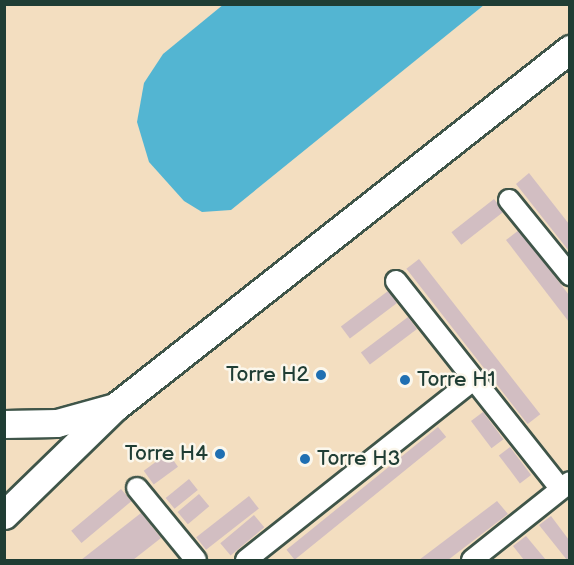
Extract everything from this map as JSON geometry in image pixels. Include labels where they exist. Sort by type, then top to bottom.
[{"type":"street","points":[[4,515],[115,407],[570,49]]},
{"type":"street","points":[[509,200],[570,275]]},
{"type":"street","points":[[396,281],[473,380],[565,486],[472,561]]},
{"type":"street","points":[[246,561],[473,380]]},
{"type":"street","points":[[4,424],[16,426],[57,423],[115,407]]},
{"type":"street","points":[[137,488],[196,561]]},
{"type":"shaded area","points":[[529,173],[569,224],[569,251],[516,184]]},
{"type":"shaded area","points":[[494,199],[504,212],[461,245],[451,232]]},
{"type":"shaded area","points":[[519,230],[569,295],[569,322],[506,240]]},
{"type":"shaded area","points":[[419,259],[540,414],[528,424],[406,269]]},
{"type":"shaded area","points":[[388,291],[397,303],[350,338],[341,327]]},
{"type":"shaded area","points":[[408,317],[417,329],[370,364],[361,353]]},
{"type":"shaded area","points":[[483,412],[503,439],[491,448],[471,421]]},
{"type":"shaded area","points":[[438,427],[446,437],[295,560],[286,550]]},
{"type":"shaded area","points":[[510,447],[531,475],[520,483],[499,455]]},
{"type":"shaded area","points":[[168,453],[178,467],[154,484],[144,471]]},
{"type":"shaded area","points":[[189,479],[198,490],[174,509],[166,498]]},
{"type":"shaded area","points":[[121,489],[131,501],[81,543],[71,531]]},
{"type":"shaded area","points":[[199,494],[209,506],[188,524],[178,512]]},
{"type":"shaded area","points":[[249,496],[259,509],[206,550],[196,537]]},
{"type":"shaded area","points":[[497,501],[508,514],[448,560],[419,560]]},
{"type":"shaded area","points":[[141,513],[161,538],[133,560],[81,560]]},
{"type":"shaded area","points":[[254,515],[264,527],[231,556],[220,543]]},
{"type":"shaded area","points":[[551,516],[569,540],[569,560],[539,525]]},
{"type":"shaded area","points":[[526,536],[546,560],[524,560],[513,546]]},
{"type":"water","points":[[224,4],[484,5],[231,210],[202,212],[184,201],[149,162],[137,122],[144,83],[163,54]]},
{"type":"place","name":"Torre H2","points":[[321,375]]},
{"type":"place","name":"Torre H1","points":[[405,380]]},
{"type":"place","name":"Torre H4","points":[[220,454]]},
{"type":"place","name":"Torre H3","points":[[305,459]]}]
